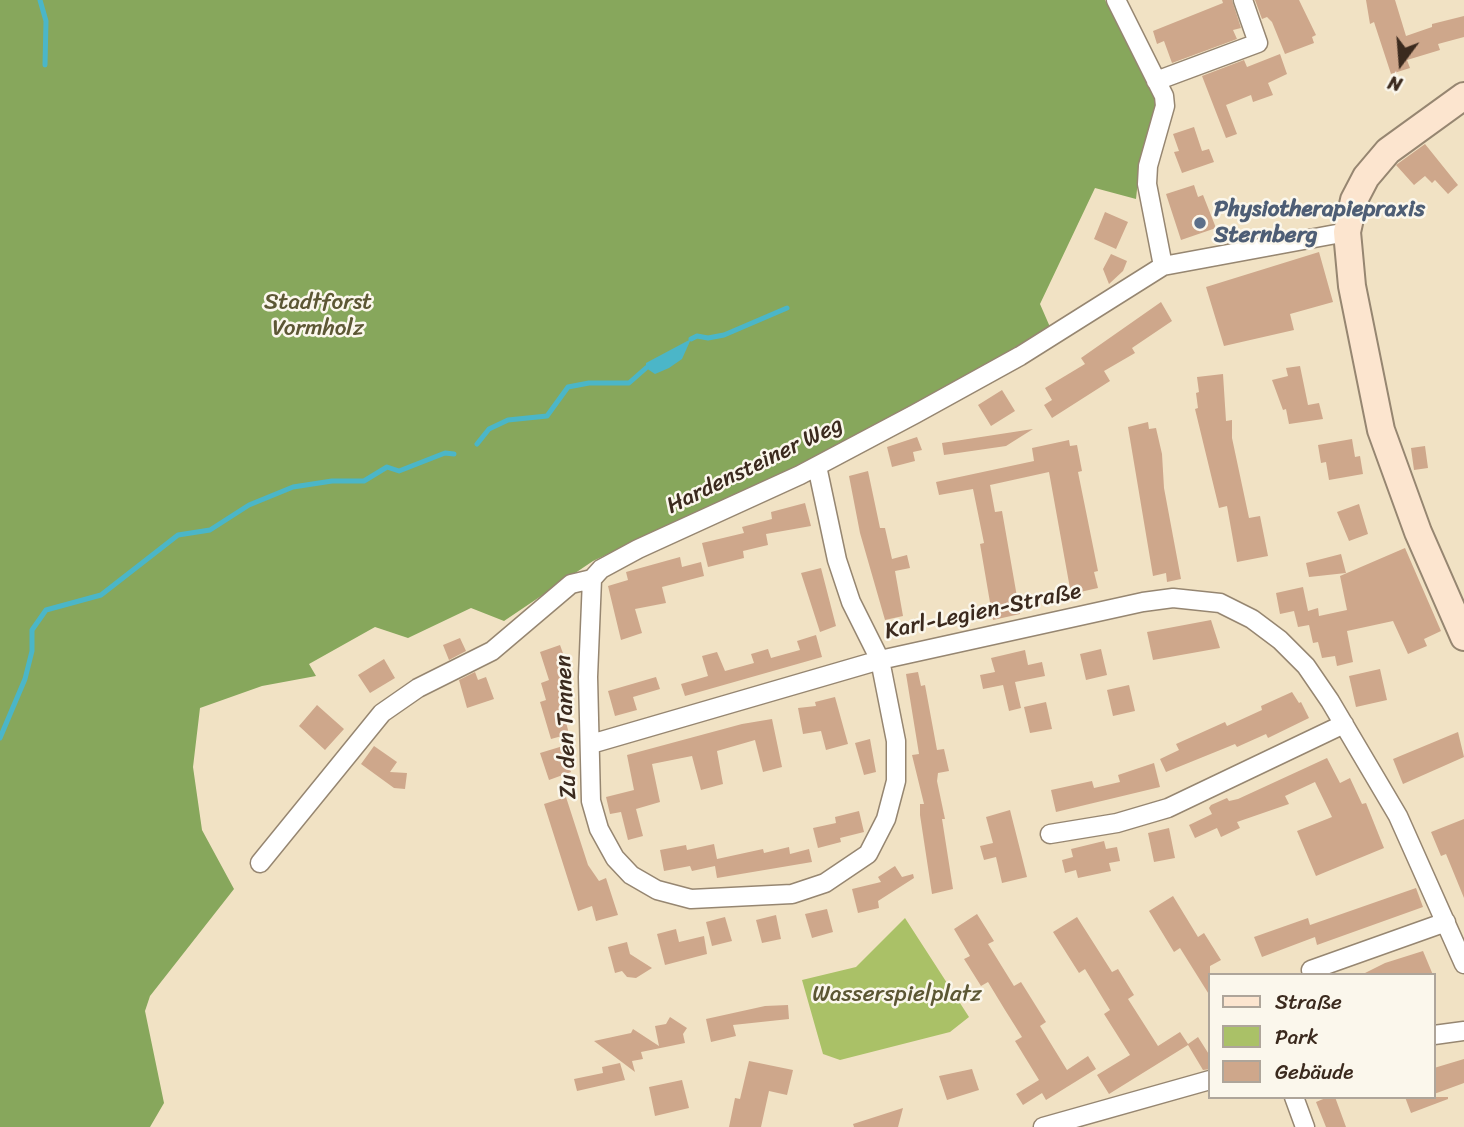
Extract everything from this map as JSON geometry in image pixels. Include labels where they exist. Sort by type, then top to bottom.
[{"type":"main road","points":[[1464,96],[1417,128],[1366,177],[1354,200],[1347,232],[1356,312],[1384,440],[1418,532],[1464,637]]},
{"type":"street","points":[[1116,0],[1164,96],[1165,107],[1148,166],[1147,184],[1163,267]]},
{"type":"street","points":[[1156,82],[1258,43],[1243,0]]},
{"type":"street","name":"Hardensteiner Weg","points":[[260,863],[382,713],[418,688],[492,651],[571,584],[592,579],[600,569],[638,549],[817,466],[1020,356],[1163,267],[1347,232]]},
{"type":"street","name":"Zu den Tannen","points":[[592,579],[589,631],[592,801],[599,829],[615,858],[631,875],[657,890],[691,899],[792,894],[825,883],[868,854],[886,819],[896,781],[896,741],[880,660],[847,591],[817,466]]},
{"type":"street","name":"Karl-Legien-Straße","points":[[591,744],[880,660],[1143,602],[1173,598],[1220,603],[1252,619],[1280,640],[1306,666],[1398,816],[1464,964]]},
{"type":"street","points":[[1050,834],[1116,822],[1168,808],[1344,724]]},
{"type":"street","points":[[1311,970],[1446,922]]},
{"type":"street","points":[[1436,1035],[1464,1031]]},
{"type":"street","points":[[1043,1127],[1208,1081]]},
{"type":"street","points":[[1295,1099],[1305,1127]]},
{"type":"green space","name":"Stadtforst Vormholz","points":[[0,0],[1105,0],[1157,98],[1157,108],[1138,180],[1136,199],[1095,188],[1040,304],[1050,327],[876,429],[593,561],[504,621],[471,608],[408,638],[375,627],[309,664],[316,676],[262,686],[200,708],[193,767],[202,830],[234,889],[150,996],[145,1011],[164,1103],[150,1127],[0,1127]]},
{"type":"green space","name":"Wasserspielplatz","points":[[905,918],[969,1017],[950,1032],[840,1060],[823,1054],[802,980],[856,967]]},
{"type":"water","points":[[691,339],[682,359],[669,368],[655,374],[646,368],[646,363]]},
{"type":"building","points":[[1222,0],[1232,0],[1241,28],[1233,30],[1237,39],[1172,63],[1164,41],[1157,44],[1153,31],[1223,3]]},
{"type":"building","points":[[1255,0],[1299,0],[1316,35],[1312,37],[1314,43],[1285,54],[1272,22],[1267,17],[1262,19]]},
{"type":"building","points":[[1366,0],[1395,0],[1406,36],[1432,27],[1432,24],[1464,16],[1464,37],[1438,44],[1440,50],[1407,60],[1410,68],[1391,74],[1374,22],[1370,24]]},
{"type":"building","points":[[1280,54],[1287,74],[1268,83],[1273,95],[1253,102],[1251,95],[1226,105],[1237,134],[1226,138],[1202,76],[1244,60],[1247,67]]},
{"type":"building","points":[[1194,127],[1202,151],[1209,149],[1214,162],[1182,173],[1174,152],[1179,151],[1173,134]]},
{"type":"building","points":[[1425,144],[1458,185],[1448,194],[1435,180],[1432,183],[1425,176],[1414,185],[1396,165]]},
{"type":"building","points":[[1194,185],[1198,197],[1203,195],[1216,228],[1181,240],[1166,194]]},
{"type":"building","points":[[1105,212],[1128,222],[1116,249],[1094,239]]},
{"type":"building","points":[[1319,252],[1333,302],[1290,314],[1294,330],[1224,346],[1206,287]]},
{"type":"building","points":[[1111,254],[1127,261],[1123,271],[1109,284],[1103,269]]},
{"type":"building","points":[[1161,302],[1172,321],[1132,348],[1135,353],[1104,371],[1110,381],[1052,418],[1044,405],[1052,400],[1045,388],[1085,364],[1081,358]]},
{"type":"building","points":[[1300,366],[1308,405],[1319,403],[1323,419],[1289,424],[1286,409],[1283,410],[1272,380],[1288,376],[1286,368]]},
{"type":"building","points":[[1223,374],[1226,421],[1232,420],[1232,438],[1249,518],[1260,516],[1268,556],[1237,562],[1227,506],[1219,508],[1195,409],[1198,408],[1196,393],[1199,392],[1197,377]]},
{"type":"building","points":[[1002,390],[1015,411],[991,426],[978,405]]},
{"type":"building","points":[[1148,422],[1149,429],[1156,428],[1162,454],[1164,488],[1181,579],[1167,582],[1166,573],[1153,576],[1128,427]]},
{"type":"building","points":[[1033,429],[1006,446],[944,455],[942,443]]},
{"type":"building","points":[[917,437],[922,450],[913,452],[915,461],[892,467],[887,447]]},
{"type":"building","points":[[1352,439],[1355,457],[1360,456],[1363,474],[1329,480],[1326,462],[1321,463],[1318,445]]},
{"type":"building","points":[[1069,440],[1070,446],[1077,445],[1082,471],[1078,472],[1098,571],[1094,572],[1098,588],[1071,594],[1049,472],[990,485],[995,512],[1002,511],[1020,614],[993,620],[980,544],[984,543],[973,489],[939,495],[936,482],[1034,461],[1032,448]]},
{"type":"building","points":[[1425,446],[1428,468],[1414,470],[1411,448]]},
{"type":"building","points":[[868,471],[880,528],[885,528],[892,559],[907,555],[910,568],[895,571],[903,616],[885,620],[860,533],[849,476]]},
{"type":"building","points":[[805,503],[811,526],[766,534],[768,545],[743,551],[744,558],[708,567],[702,543],[744,533],[742,527],[772,519],[771,512]]},
{"type":"building","points":[[1359,504],[1368,534],[1349,541],[1337,512]]},
{"type":"building","points":[[1405,548],[1441,631],[1424,639],[1427,646],[1408,654],[1393,621],[1347,631],[1353,662],[1337,666],[1335,656],[1322,658],[1318,642],[1313,643],[1309,625],[1298,627],[1294,611],[1280,614],[1276,593],[1303,587],[1308,611],[1318,608],[1319,616],[1347,610],[1340,576]]},
{"type":"building","points":[[1341,554],[1346,573],[1309,577],[1306,563]]},
{"type":"building","points":[[680,557],[682,567],[701,562],[704,576],[662,587],[666,603],[635,609],[642,633],[621,640],[608,586],[628,580],[626,572]]},
{"type":"building","points":[[821,568],[836,626],[820,632],[801,573]]},
{"type":"building","points":[[1211,620],[1220,648],[1153,660],[1147,632]]},
{"type":"building","points":[[816,635],[822,657],[685,696],[681,684],[708,676],[702,656],[717,652],[725,671],[754,663],[751,654],[768,649],[771,658],[800,650],[797,641]]},
{"type":"building","points":[[460,638],[466,651],[449,660],[443,645]]},
{"type":"building","points":[[560,645],[569,670],[563,673],[567,684],[559,687],[569,722],[566,722],[569,734],[551,739],[540,702],[546,700],[541,683],[549,680],[540,652]]},
{"type":"building","points":[[1101,649],[1107,675],[1086,680],[1080,654]]},
{"type":"building","points":[[1025,650],[1028,665],[1042,662],[1045,676],[1015,682],[1021,708],[1009,711],[1003,685],[983,689],[980,675],[995,672],[991,658]]},
{"type":"building","points":[[384,659],[395,678],[370,693],[358,675]]},
{"type":"building","points":[[1380,669],[1387,700],[1356,707],[1349,676]]},
{"type":"building","points":[[475,672],[478,680],[486,677],[494,699],[467,708],[459,680]]},
{"type":"building","points":[[918,672],[921,686],[925,685],[937,750],[944,749],[949,771],[938,773],[937,781],[945,819],[942,819],[953,889],[932,894],[920,815],[920,804],[924,804],[912,755],[919,754],[906,674]]},
{"type":"building","points":[[656,677],[660,689],[633,697],[637,710],[615,716],[608,691]]},
{"type":"building","points":[[1129,685],[1135,711],[1113,716],[1107,690]]},
{"type":"building","points":[[1292,692],[1309,718],[1268,738],[1266,734],[1237,747],[1235,744],[1166,772],[1160,759],[1179,750],[1176,744],[1225,722],[1227,726]]},
{"type":"building","points":[[835,697],[848,744],[826,750],[821,731],[803,734],[798,708],[816,706],[815,702]]},
{"type":"building","points":[[1046,702],[1052,729],[1030,733],[1024,707]]},
{"type":"building","points":[[317,705],[344,729],[325,750],[299,726]]},
{"type":"building","points":[[772,719],[782,767],[763,772],[755,740],[717,751],[723,784],[701,790],[692,756],[652,764],[660,802],[636,809],[643,836],[628,840],[621,812],[610,814],[606,797],[634,790],[627,755],[742,724]]},
{"type":"building","points":[[1458,732],[1464,757],[1403,784],[1393,759]]},
{"type":"building","points":[[870,739],[876,772],[864,775],[855,743]]},
{"type":"building","points":[[374,746],[397,762],[390,772],[407,773],[405,789],[394,788],[361,764]]},
{"type":"building","points":[[563,746],[571,772],[549,780],[540,753]]},
{"type":"building","points":[[1327,758],[1340,783],[1350,778],[1362,804],[1366,803],[1384,848],[1316,876],[1297,831],[1332,817],[1315,782],[1285,796],[1289,804],[1237,822],[1240,828],[1221,837],[1217,828],[1195,838],[1189,825],[1212,814],[1209,808],[1211,805],[1227,798],[1229,801],[1238,799]]},
{"type":"building","points":[[1154,763],[1160,787],[1056,812],[1051,790],[1092,781],[1094,788],[1120,782],[1118,775]]},
{"type":"building","points":[[566,797],[588,865],[599,881],[606,878],[618,915],[596,921],[592,906],[578,911],[544,804]]},
{"type":"building","points":[[1010,810],[1027,877],[1002,883],[996,857],[984,860],[980,846],[993,843],[986,817]]},
{"type":"building","points":[[859,811],[864,832],[840,838],[841,842],[818,848],[813,828],[836,823],[835,817]]},
{"type":"building","points":[[1464,819],[1464,898],[1446,854],[1441,856],[1431,832]]},
{"type":"building","points":[[1169,828],[1175,858],[1154,862],[1148,833]]},
{"type":"building","points":[[1104,841],[1106,849],[1117,847],[1120,861],[1109,863],[1111,871],[1078,878],[1076,870],[1065,873],[1062,860],[1073,857],[1071,849]]},
{"type":"building","points":[[714,844],[717,859],[763,849],[764,853],[789,847],[790,854],[809,849],[812,862],[717,878],[715,866],[692,871],[690,866],[664,871],[660,850],[686,845],[687,850]]},
{"type":"building","points":[[895,866],[902,877],[913,874],[914,878],[878,901],[879,908],[858,913],[852,889],[881,882],[878,877]]},
{"type":"building","points":[[1416,888],[1423,907],[1317,945],[1315,937],[1262,957],[1254,937],[1308,918],[1310,925]]},
{"type":"building","points":[[1173,896],[1198,937],[1204,933],[1221,960],[1210,966],[1208,993],[1180,948],[1174,952],[1149,911]]},
{"type":"building","points":[[827,909],[833,932],[812,938],[805,914]]},
{"type":"building","points":[[977,914],[994,941],[988,944],[1014,986],[1021,982],[1046,1022],[1040,1026],[1067,1070],[1088,1056],[1096,1069],[1046,1100],[1042,1093],[1023,1105],[1016,1094],[1039,1080],[1015,1041],[1022,1037],[988,982],[981,986],[964,959],[970,956],[954,929]]},
{"type":"building","points":[[776,915],[781,939],[762,943],[756,920]]},
{"type":"building","points":[[725,917],[732,941],[712,946],[706,922]]},
{"type":"building","points":[[1077,917],[1112,972],[1118,969],[1134,995],[1128,999],[1158,1046],[1180,1032],[1188,1044],[1198,1037],[1208,1053],[1208,1069],[1203,1070],[1188,1045],[1109,1094],[1097,1075],[1130,1055],[1104,1014],[1110,1010],[1085,969],[1079,973],[1053,932]]},
{"type":"building","points":[[676,929],[679,942],[704,936],[707,954],[665,965],[657,934]]},
{"type":"building","points":[[627,942],[630,954],[652,968],[636,978],[627,977],[622,971],[615,973],[608,947]]},
{"type":"building","points":[[1423,951],[1432,973],[1365,973],[1385,963]]},
{"type":"building","points":[[788,1005],[789,1019],[733,1025],[736,1036],[711,1042],[706,1019],[765,1006]]},
{"type":"building","points":[[670,1017],[687,1028],[683,1034],[685,1043],[641,1052],[643,1059],[632,1061],[635,1072],[594,1041],[631,1033],[633,1029],[659,1046],[655,1026],[666,1024]]},
{"type":"building","points":[[1464,1059],[1464,1083],[1436,1093],[1436,1067]]},
{"type":"building","points":[[749,1061],[793,1070],[787,1095],[769,1091],[761,1127],[729,1127],[735,1098],[740,1099]]},
{"type":"building","points":[[620,1063],[625,1080],[577,1091],[574,1079],[603,1073],[602,1067]]},
{"type":"building","points":[[972,1069],[979,1090],[947,1100],[939,1076]]},
{"type":"building","points":[[682,1080],[689,1108],[655,1116],[649,1087]]},
{"type":"building","points":[[1448,1097],[1448,1099],[1411,1113],[1406,1099]]},
{"type":"building","points":[[1336,1099],[1346,1127],[1326,1127],[1316,1102]]},
{"type":"building","points":[[903,1108],[898,1127],[854,1127],[853,1124]]},
{"type":"waterway","points":[[40,0],[46,21],[45,65]]},
{"type":"waterway","points":[[691,339],[697,336],[708,338],[724,335],[787,308]]},
{"type":"waterway","points":[[477,444],[489,429],[508,420],[547,416],[568,387],[589,383],[629,383],[646,368]]},
{"type":"waterway","points":[[0,738],[25,679],[32,651],[32,630],[46,610],[101,595],[178,535],[210,530],[249,505],[293,487],[332,481],[364,481],[387,467],[399,471],[445,453],[454,454]]},
{"type":"place","name":"Physiotherapiepraxis Sternberg","points":[[1200,223]]}]
